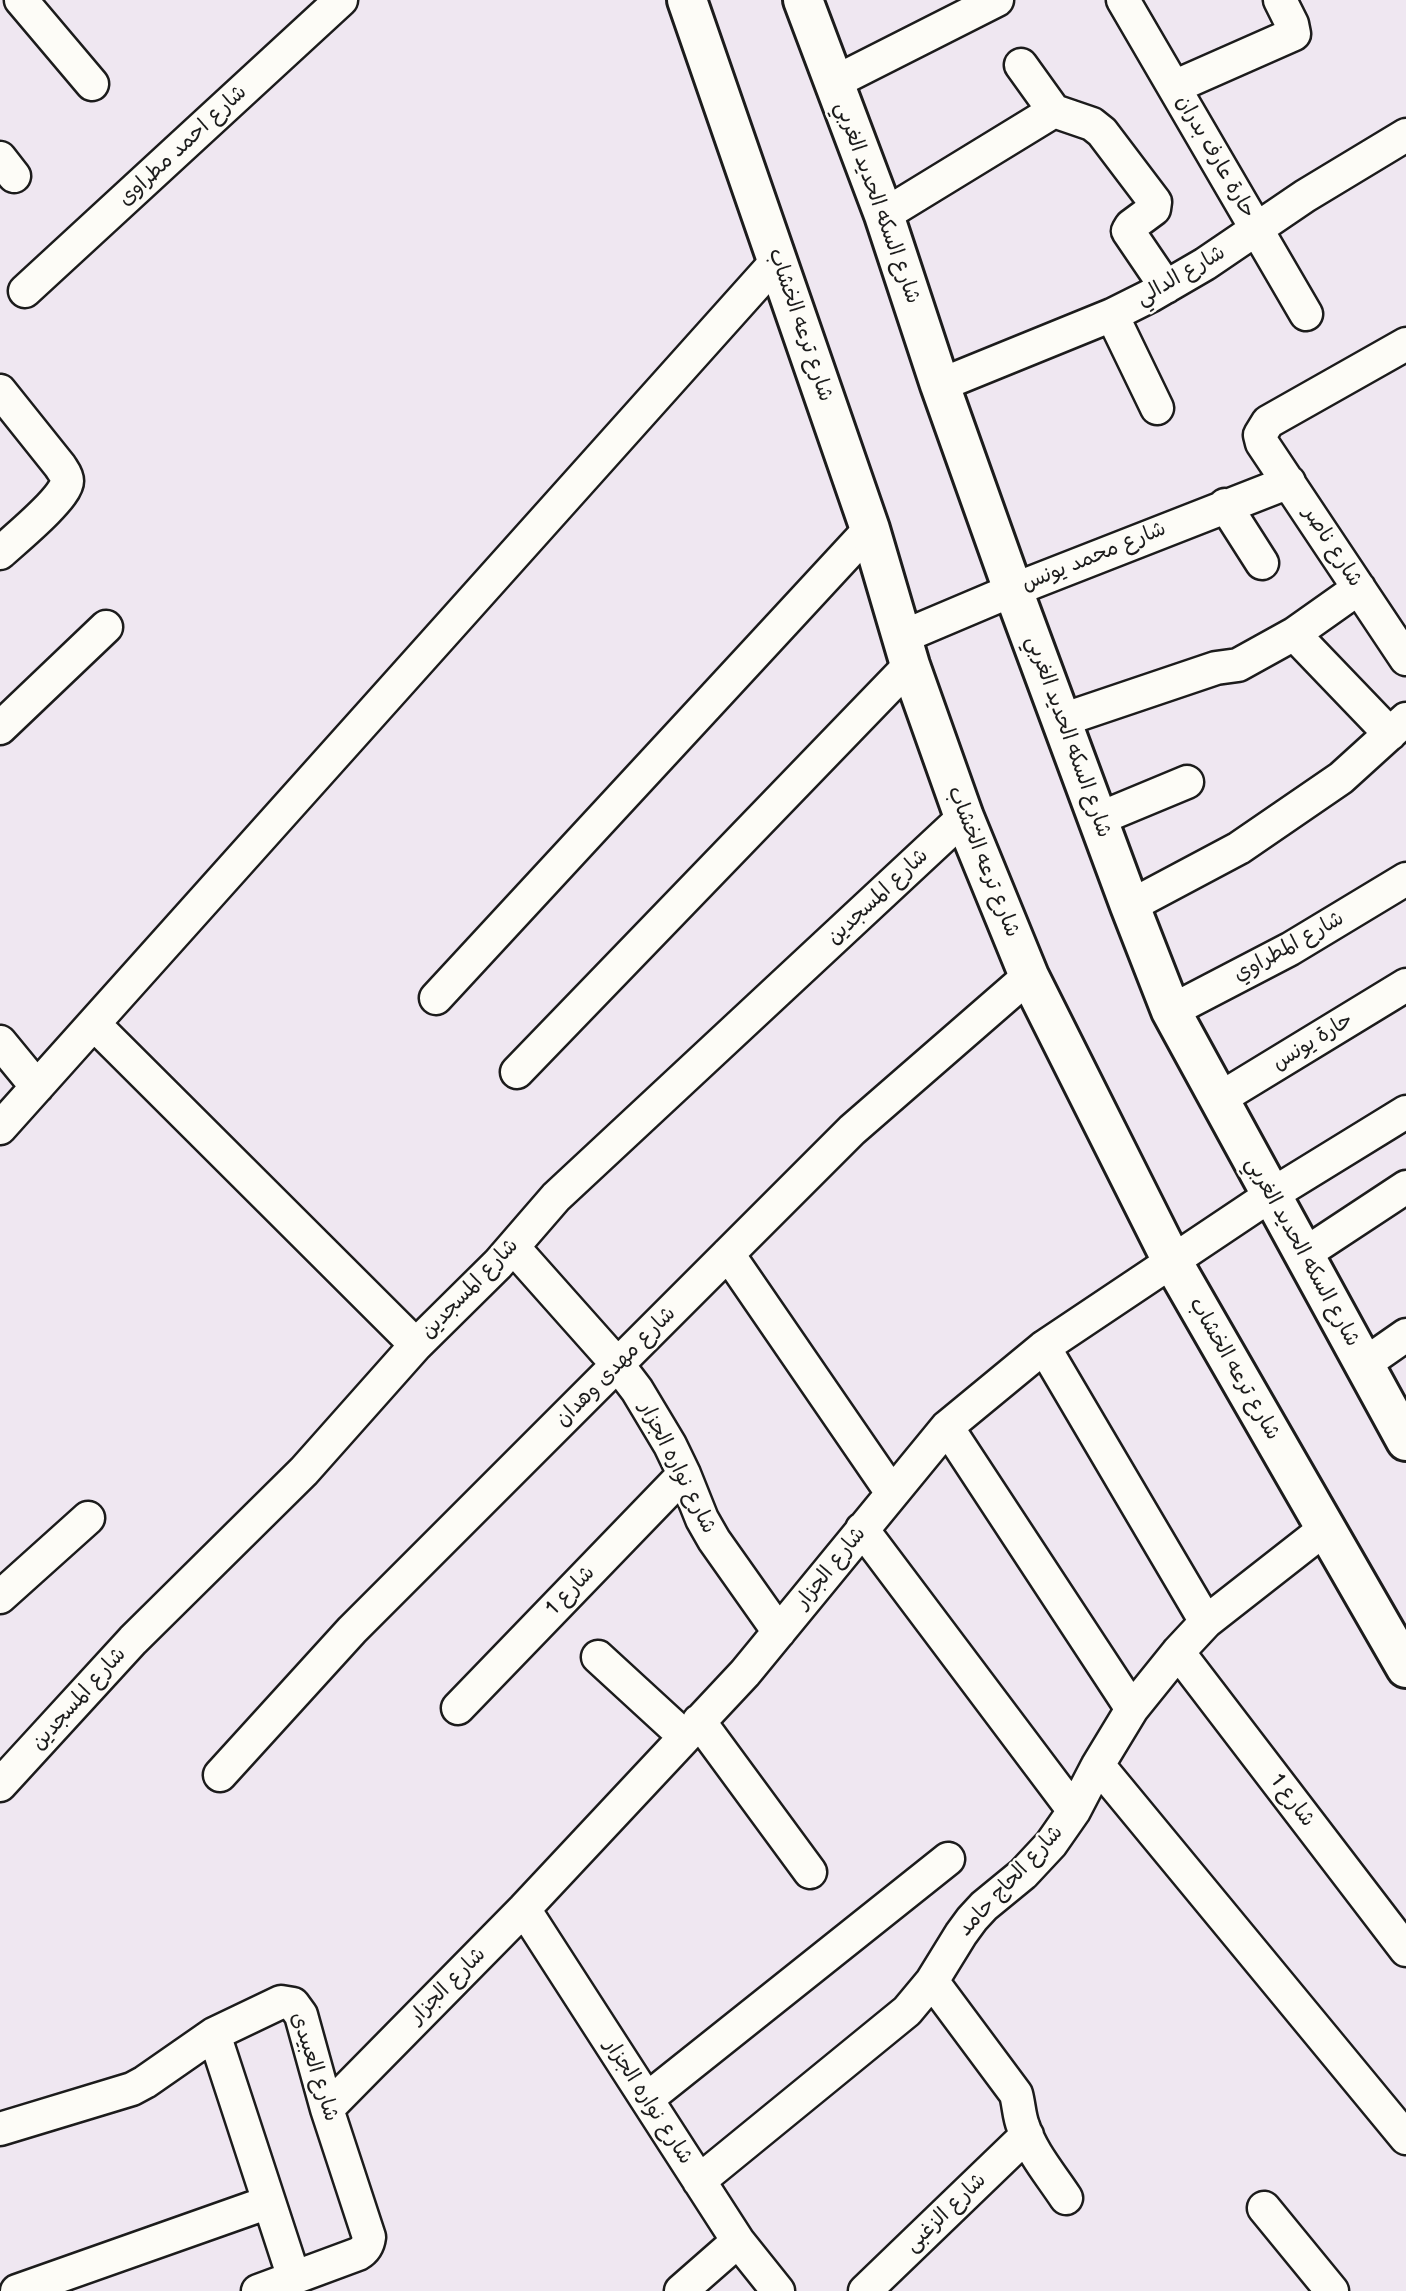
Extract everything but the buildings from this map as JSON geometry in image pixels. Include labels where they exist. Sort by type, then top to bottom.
[{"type":"street","points":[[22,0],[92,84]]},
{"type":"street","name":"شارع احمد مطراوى","points":[[25,291],[341,0]]},
{"type":"street","name":"شارع ترعه الخشاب","points":[[687,0],[870,529],[906,651],[964,817],[1029,976],[1172,1261],[1406,1668]]},
{"type":"street","name":"شارع السكه الحديد الغربي","points":[[803,0],[884,215],[940,385],[1013,590],[1171,1011],[1406,1441]]},
{"type":"street","points":[[833,83],[997,0]]},
{"type":"street","name":"حارة عارف بدران","points":[[1124,0],[1306,314]]},
{"type":"street","points":[[1174,87],[1294,34],[1286,2]]},
{"type":"street","points":[[1021,65],[1054,111],[1098,128],[1155,202],[1154,209],[1128,231],[1166,288]]},
{"type":"street","points":[[884,215],[1054,111]]},
{"type":"street","name":"شارع الدالي","points":[[940,385],[1112,315],[1166,288],[1305,196],[1406,135]]},
{"type":"street","points":[[0,1128],[777,261]]},
{"type":"street","points":[[1112,315],[1157,408]]},
{"type":"street","name":"شارع ناصر","points":[[1406,345],[1268,422],[1260,435],[1262,443],[1406,659]]},
{"type":"street","points":[[0,391],[60,466],[66,481],[60,497],[0,553]]},
{"type":"street","name":"شارع محمد يونس","points":[[906,651],[1013,590],[1289,482]]},
{"type":"street","points":[[1225,505],[1262,563]]},
{"type":"street","points":[[436,998],[870,529]]},
{"type":"street","points":[[1062,720],[1216,668],[1232,667],[1294,634],[1359,588]]},
{"type":"street","points":[[0,728],[106,627]]},
{"type":"street","points":[[1130,906],[1239,848],[1341,778],[1398,727],[1294,634]]},
{"type":"street","points":[[516,1072],[906,651]]},
{"type":"street","points":[[1098,819],[1186,782]]},
{"type":"street","name":"شارع المسجدين","points":[[0,1785],[133,1640],[304,1471],[416,1345],[483,1280],[556,1196],[964,817]]},
{"type":"street","name":"شارع المطراوي","points":[[1171,1011],[1290,949],[1406,879]]},
{"type":"street","name":"شارع مهدى وهدان","points":[[220,1775],[352,1630],[852,1130],[1029,976]]},
{"type":"street","name":"حارة يونس","points":[[1219,1099],[1406,985]]},
{"type":"street","points":[[94,1024],[416,1345]]},
{"type":"street","points":[[0,1042],[37,1087]]},
{"type":"street","name":"شارع الجزار","points":[[327,2109],[524,1909],[745,1673],[947,1427],[1044,1347],[1271,1195],[1406,1112]]},
{"type":"street","points":[[1303,1255],[1406,1187]]},
{"type":"street","name":"شارع نواره الجزار","points":[[513,1247],[618,1365],[654,1417],[714,1540],[779,1632]]},
{"type":"street","points":[[728,1254],[892,1493]]},
{"type":"street","points":[[1363,1365],[1406,1335]]},
{"type":"street","points":[[1044,1347],[1206,1622]]},
{"type":"street","points":[[947,1427],[1132,1709]]},
{"type":"street","name":"شارع 1","points":[[458,1709],[684,1474]]},
{"type":"street","points":[[0,1597],[88,1518]]},
{"type":"street","name":"شارع الحاج حامد","points":[[699,2181],[899,2018],[932,1981],[972,1919],[1023,1874],[1051,1844],[1074,1811],[1132,1709],[1178,1652],[1206,1622],[1325,1528]]},
{"type":"street","points":[[862,1530],[1074,1811]]},
{"type":"street","name":"شارع 1","points":[[1178,1652],[1406,1950]]},
{"type":"street","points":[[598,1657],[692,1728],[810,1872]]},
{"type":"street","points":[[1098,1765],[1406,2138]]},
{"type":"street","points":[[646,2099],[948,1859]]},
{"type":"street","name":"شارع نواره الجزار","points":[[524,1909],[738,2241],[778,2291]]},
{"type":"street","points":[[932,1981],[1016,2094],[1022,2125],[1066,2198]]},
{"type":"street","name":"شارع العبيدى","points":[[0,2129],[132,2089],[214,2034],[281,2002],[293,2004],[301,2015],[327,2109],[369,2237],[358,2254],[258,2291]]},
{"type":"street","points":[[214,2034],[294,2278]]},
{"type":"street","name":"شارع الزغبى","points":[[865,2291],[1027,2135]]},
{"type":"street","points":[[17,2291],[269,2202]]},
{"type":"street","points":[[1264,2208],[1332,2291]]},
{"type":"street","points":[[681,2291],[738,2241]]}]
